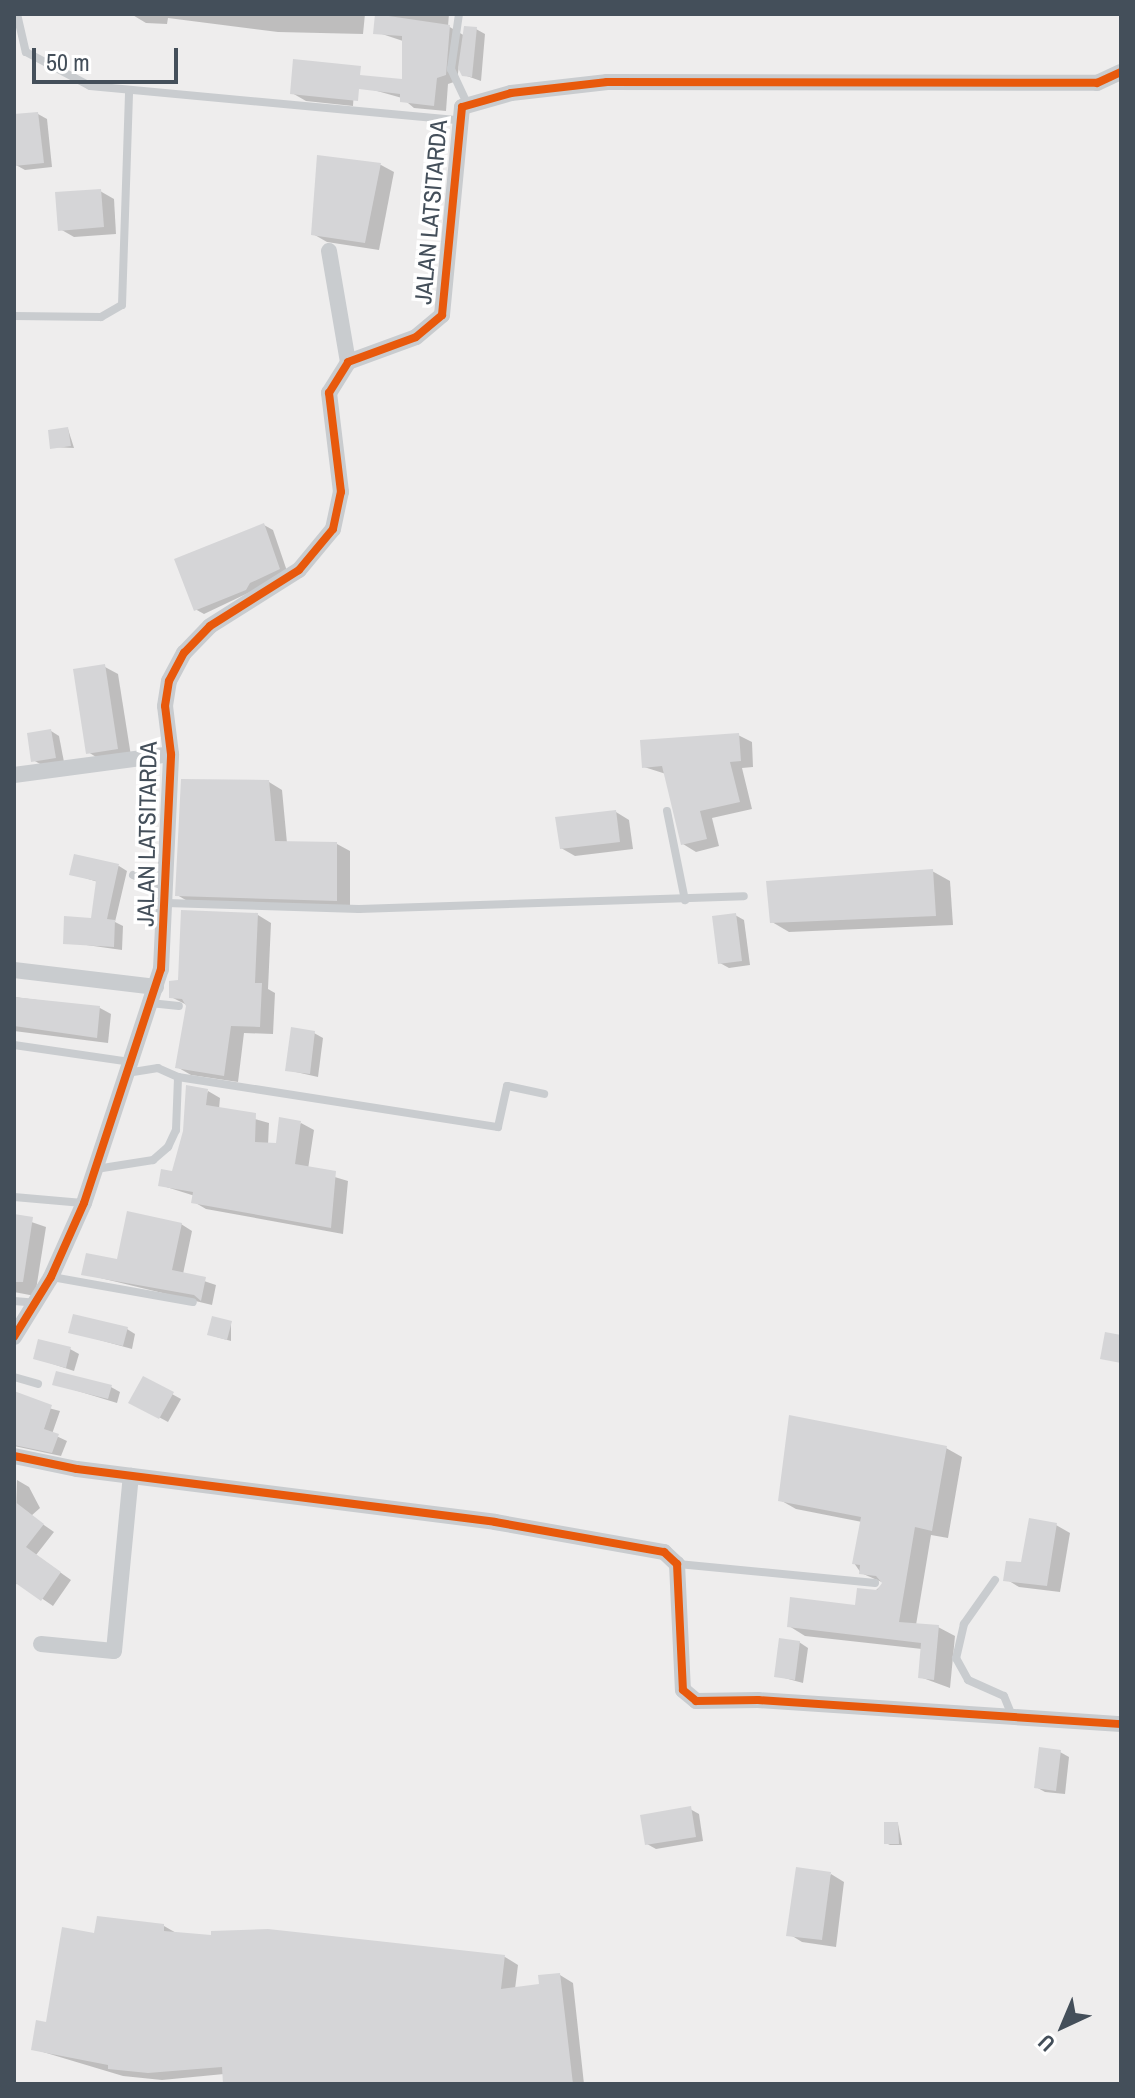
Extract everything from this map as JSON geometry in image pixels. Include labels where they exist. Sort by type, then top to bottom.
[{"type":"street","name":"JALAN LATSITARDA","points":[[14,1337],[51,1277],[84,1203],[153,995],[167,896],[171,754],[166,694],[175,665],[225,613],[307,563],[333,529],[341,492],[328,402],[348,362],[416,337],[442,315],[458,120],[467,103],[623,81],[1097,83],[1121,72]]},
{"type":"street","points":[[329,251],[348,362]]},
{"type":"street","points":[[14,775],[171,754]]},
{"type":"street","points":[[14,970],[153,995]]},
{"type":"street","points":[[14,1456],[131,1476],[495,1522],[658,1550],[677,1564],[683,1690],[692,1700],[758,1700],[1121,1724]]},
{"type":"street","points":[[41,1644],[114,1651],[131,1476]]},
{"type":"lane","points":[[459,14],[451,69],[467,103]]},
{"type":"lane","points":[[17,18],[26,52]]},
{"type":"lane","points":[[14,54],[26,52],[69,78],[129,93],[458,120]]},
{"type":"lane","points":[[14,316],[101,317],[122,305],[129,93]]},
{"type":"lane","points":[[667,811],[685,900]]},
{"type":"lane","points":[[133,875],[167,896],[359,909],[744,896]]},
{"type":"lane","points":[[153,995],[179,1006]]},
{"type":"lane","points":[[14,1045],[128,1068],[150,1067],[178,1077],[498,1127],[507,1086],[544,1094]]},
{"type":"lane","points":[[96,1169],[146,1163],[164,1151],[176,1130],[178,1077]]},
{"type":"lane","points":[[14,1197],[84,1203]]},
{"type":"lane","points":[[51,1277],[193,1302]]},
{"type":"lane","points":[[14,1301],[35,1303]]},
{"type":"lane","points":[[14,1377],[38,1384]]},
{"type":"lane","points":[[677,1564],[875,1583]]},
{"type":"lane","points":[[995,1580],[964,1624],[956,1658],[968,1680],[1004,1696],[1013,1718]]},
{"type":"building","points":[[375,14],[450,25],[446,75],[437,78],[434,106],[400,102],[400,94],[359,89],[358,101],[290,94],[293,59],[361,66],[360,75],[402,79],[402,36],[373,34]]},
{"type":"building","points":[[464,26],[477,27],[472,77],[462,76],[458,68]]},
{"type":"building","points":[[38,112],[44,163],[14,166],[14,114]]},
{"type":"building","points":[[317,155],[381,163],[365,243],[311,235]]},
{"type":"building","points":[[101,189],[104,227],[58,231],[55,192]]},
{"type":"building","points":[[68,427],[71,446],[50,449],[48,430]]},
{"type":"building","points":[[264,523],[280,569],[250,583],[246,590],[194,611],[174,559]]},
{"type":"building","points":[[105,664],[118,749],[86,754],[73,669]]},
{"type":"building","points":[[51,729],[56,758],[31,762],[27,733]]},
{"type":"building","points":[[739,733],[741,761],[730,762],[740,802],[700,811],[707,839],[681,845],[662,766],[642,768],[640,740]]},
{"type":"building","points":[[181,779],[269,780],[275,841],[337,842],[337,901],[175,896]]},
{"type":"building","points":[[616,810],[620,842],[560,849],[555,817]]},
{"type":"building","points":[[74,854],[119,864],[107,919],[115,920],[114,947],[63,944],[64,916],[91,918],[96,881],[69,875]]},
{"type":"building","points":[[933,869],[936,916],[770,923],[766,881]]},
{"type":"building","points":[[181,910],[258,913],[255,983],[262,983],[260,1027],[231,1026],[224,1076],[175,1068],[186,1006],[182,999],[169,998],[169,981],[178,980]]},
{"type":"building","points":[[736,913],[742,961],[718,964],[712,916]]},
{"type":"building","points":[[14,997],[100,1006],[97,1038],[14,1026]]},
{"type":"building","points":[[291,1027],[315,1031],[310,1074],[285,1071]]},
{"type":"building","points":[[186,1085],[208,1089],[206,1105],[256,1113],[255,1142],[276,1143],[279,1117],[301,1121],[295,1164],[336,1171],[331,1228],[191,1203],[193,1192],[158,1186],[161,1169],[172,1171],[183,1131]]},
{"type":"building","points":[[127,1211],[182,1223],[172,1270],[206,1277],[201,1301],[194,1295],[81,1275],[86,1253],[117,1259]]},
{"type":"building","points":[[14,1214],[33,1217],[23,1282],[14,1282]]},
{"type":"building","points":[[73,1314],[128,1327],[123,1346],[68,1333]]},
{"type":"building","points":[[212,1316],[232,1321],[227,1340],[207,1335]]},
{"type":"building","points":[[1105,1332],[1121,1335],[1121,1363],[1100,1359]]},
{"type":"building","points":[[38,1339],[71,1347],[66,1368],[33,1359]]},
{"type":"building","points":[[56,1371],[112,1385],[108,1399],[52,1385]]},
{"type":"building","points":[[143,1376],[174,1392],[159,1419],[128,1403]]},
{"type":"building","points":[[14,1391],[52,1405],[44,1429],[59,1434],[52,1453],[14,1445]]},
{"type":"building","points":[[789,1415],[947,1446],[932,1531],[915,1527],[899,1622],[939,1625],[934,1680],[918,1678],[921,1643],[787,1627],[790,1597],[855,1605],[857,1588],[877,1590],[882,1583],[876,1576],[859,1574],[860,1565],[852,1564],[861,1517],[778,1501]]},
{"type":"building","points":[[14,1501],[44,1524],[26,1547],[61,1572],[41,1601],[14,1582]]},
{"type":"building","points":[[1029,1518],[1057,1523],[1047,1586],[1003,1581],[1006,1561],[1021,1562]]},
{"type":"building","points":[[779,1638],[800,1641],[795,1680],[774,1677]]},
{"type":"building","points":[[1039,1747],[1061,1750],[1056,1791],[1034,1788]]},
{"type":"building","points":[[691,1806],[696,1837],[645,1845],[640,1815]]},
{"type":"building","points":[[884,1822],[898,1822],[899,1844],[884,1844]]},
{"type":"building","points":[[796,1867],[831,1872],[822,1940],[786,1936]]},
{"type":"building","points":[[97,1916],[164,1924],[164,1931],[211,1935],[211,1931],[268,1929],[505,1955],[501,1989],[539,1984],[538,1975],[560,1973],[573,2084],[223,2084],[222,2067],[148,2073],[108,2069],[108,2065],[31,2050],[36,2020],[46,2022],[62,1927],[94,1933]]},
{"type":"cycle path","points":[[14,1337],[51,1277],[84,1203],[161,969],[171,754],[165,706],[169,681],[184,653],[210,626],[299,570],[333,529],[341,492],[329,393],[348,362],[416,337],[442,315],[462,107],[511,93],[607,82],[1097,83],[1121,72]]},
{"type":"cycle path","points":[[14,1456],[77,1469],[495,1522],[664,1552],[677,1564],[683,1690],[696,1701],[758,1700],[1121,1724]]}]
